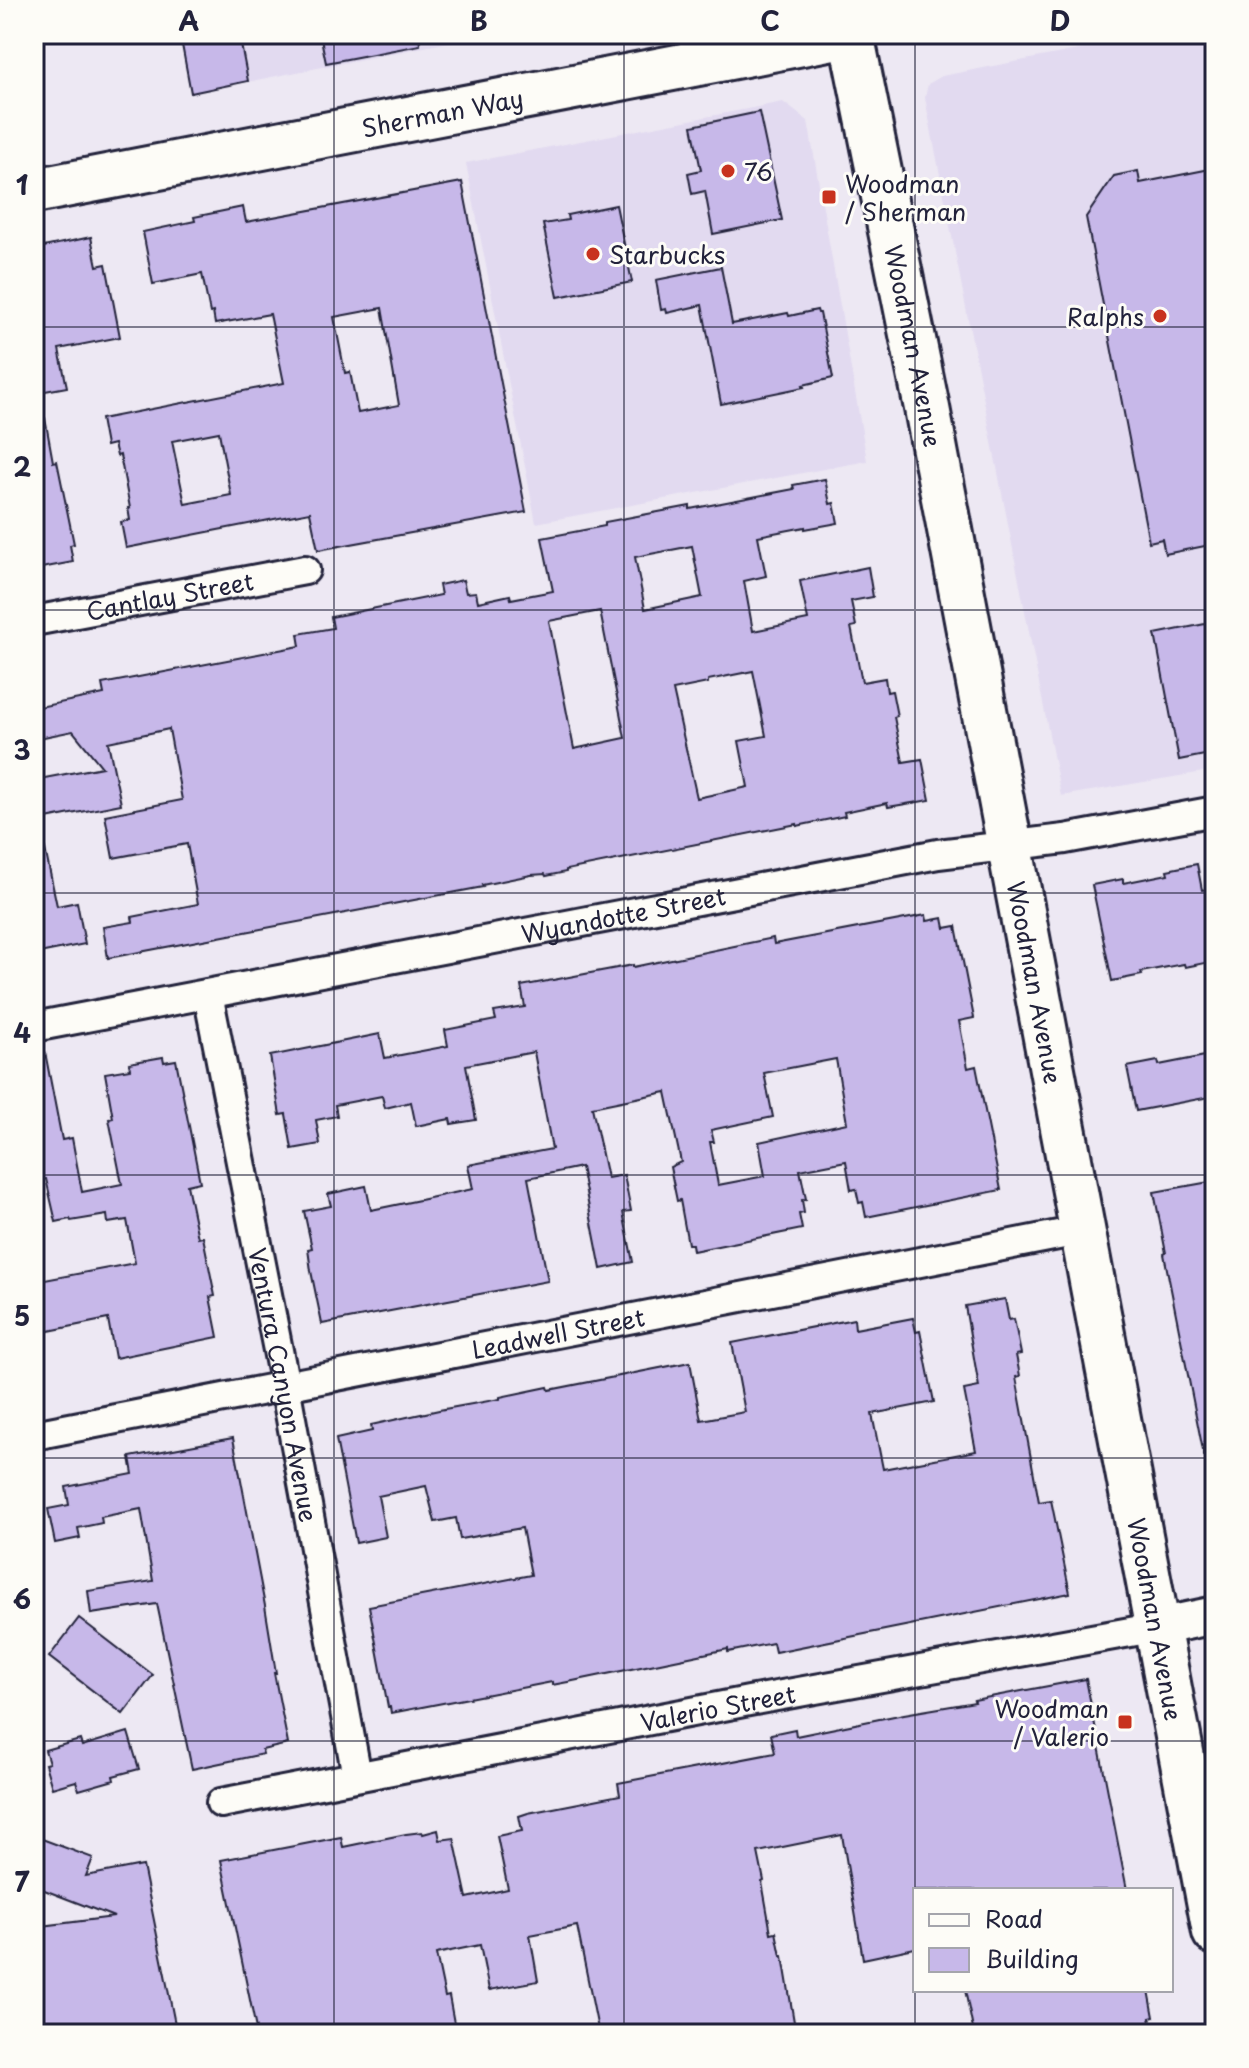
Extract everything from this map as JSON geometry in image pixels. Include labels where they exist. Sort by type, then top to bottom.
[{"type":"main road","name":"Sherman Way","points":[[34,191],[850,34]]},
{"type":"main road","name":"Woodman Avenue","points":[[850,34],[927,408],[1215,1932]]},
{"type":"street","name":"Cantlay Street","points":[[34,621],[305,570]]},
{"type":"street","name":"Wyandotte Street","points":[[34,1027],[938,854],[1065,839],[1215,811]]},
{"type":"street","name":"Ventura Canyon Avenue","points":[[208,994],[357,1776]]},
{"type":"street","name":"Leadwell Street","points":[[34,1435],[1084,1230]]},
{"type":"street","name":"Valerio Street","points":[[221,1803],[1215,1615]]},
{"type":"shaded area","points":[[180,34],[490,34],[191,93]]},
{"type":"shaded area","points":[[1160,34],[1215,34],[1215,770],[1061,796],[925,98],[928,84],[942,76]]},
{"type":"shaded area","points":[[783,102],[808,121],[867,461],[536,523],[466,163]]},
{"type":"building","points":[[180,34],[239,34],[248,81],[191,93]]},
{"type":"building","points":[[320,34],[419,34],[420,45],[326,63]]},
{"type":"building","points":[[759,112],[782,220],[713,234],[705,191],[692,194],[688,173],[701,170],[692,126]]},
{"type":"building","name":"Ralphs","points":[[1215,168],[1215,544],[1165,554],[1162,539],[1149,542],[1086,217],[1114,176],[1138,171],[1140,183]]},
{"type":"building","points":[[462,182],[526,512],[318,550],[310,512],[126,548],[121,522],[130,520],[130,508],[120,455],[117,456],[114,444],[106,446],[101,419],[284,383],[270,314],[215,324],[202,274],[153,284],[143,232],[243,207],[246,222]],"holes":[[[382,308],[399,405],[358,413],[350,372],[345,373],[334,317]],[[219,432],[231,495],[185,504],[172,441]]]},
{"type":"building","points":[[616,205],[632,282],[558,297],[543,224],[568,220],[567,215]]},
{"type":"building","points":[[91,237],[97,266],[106,264],[120,337],[59,349],[67,387],[34,393],[34,249]]},
{"type":"building","points":[[721,267],[732,324],[817,310],[833,378],[721,404],[702,305],[667,313],[666,309],[661,310],[656,280]]},
{"type":"building","points":[[45,418],[74,544],[70,545],[73,562],[36,569],[34,419]]},
{"type":"building","points":[[825,479],[838,523],[758,536],[766,576],[744,581],[753,631],[808,620],[800,581],[868,567],[873,597],[851,601],[856,626],[851,627],[862,682],[885,678],[887,692],[892,691],[903,762],[922,759],[930,800],[888,807],[887,803],[844,812],[845,816],[546,876],[531,875],[483,887],[108,958],[103,927],[133,922],[132,917],[198,904],[187,844],[113,858],[105,815],[182,800],[169,729],[108,742],[121,804],[41,820],[34,780],[102,767],[73,731],[34,739],[34,708],[104,694],[102,684],[300,646],[298,634],[333,628],[331,617],[441,595],[439,585],[463,580],[466,593],[476,592],[478,602],[553,591],[542,538],[605,526],[605,522],[794,489],[793,485]],"holes":[[[692,546],[702,597],[645,609],[635,557]],[[600,611],[625,738],[574,749],[549,621]],[[753,671],[766,736],[739,741],[748,787],[697,798],[673,690],[708,683],[708,680]]]},
{"type":"building","points":[[1215,622],[1215,753],[1179,760],[1155,634]]},
{"type":"building","points":[[44,844],[57,906],[77,902],[85,944],[34,954],[34,845]]},
{"type":"building","points":[[1197,864],[1202,890],[1212,888],[1215,934],[1211,935],[1215,961],[1141,972],[1142,975],[1112,981],[1092,885],[1123,879],[1123,883],[1168,874],[1167,870]]},
{"type":"building","points":[[926,915],[927,921],[943,918],[945,928],[956,926],[974,1018],[959,1021],[968,1068],[976,1066],[1001,1190],[866,1217],[856,1189],[851,1190],[846,1161],[800,1170],[806,1199],[802,1200],[804,1213],[799,1214],[802,1229],[693,1251],[692,1244],[688,1244],[670,1167],[681,1162],[666,1092],[592,1107],[607,1178],[624,1175],[631,1211],[623,1212],[633,1262],[601,1269],[581,1167],[528,1178],[548,1281],[322,1324],[311,1271],[308,1249],[312,1248],[304,1211],[331,1206],[328,1194],[366,1186],[371,1210],[473,1189],[468,1165],[552,1149],[534,1052],[466,1065],[476,1120],[451,1124],[450,1119],[416,1126],[411,1102],[385,1108],[382,1096],[335,1105],[337,1116],[316,1120],[320,1144],[292,1149],[286,1114],[280,1115],[270,1056],[380,1034],[385,1058],[448,1046],[445,1030],[496,1020],[494,1012],[525,1007],[521,986],[773,938],[774,944]],"holes":[[[836,1059],[847,1123],[759,1142],[765,1176],[718,1185],[710,1142],[714,1142],[711,1130],[773,1117],[764,1073]]]},
{"type":"building","points":[[45,1052],[62,1140],[72,1138],[82,1192],[122,1184],[109,1119],[113,1118],[105,1073],[130,1069],[129,1063],[163,1057],[164,1062],[176,1060],[200,1182],[187,1185],[198,1238],[203,1237],[215,1296],[210,1297],[218,1337],[115,1358],[108,1319],[34,1334],[34,1282],[135,1263],[127,1220],[108,1223],[107,1215],[56,1222],[46,1179],[34,1182],[34,1053]]},
{"type":"building","points":[[1215,1054],[1215,1096],[1136,1111],[1127,1067],[1158,1061],[1159,1065]]},
{"type":"building","points":[[1215,1181],[1215,1455],[1204,1456],[1154,1192]]},
{"type":"building","points":[[1005,1299],[1009,1320],[1014,1319],[1021,1354],[1016,1355],[1020,1376],[1016,1377],[1039,1502],[1051,1500],[1070,1593],[775,1652],[773,1643],[728,1652],[728,1649],[568,1682],[552,1685],[552,1682],[391,1713],[369,1606],[531,1575],[522,1528],[460,1539],[456,1518],[435,1522],[426,1486],[378,1496],[386,1537],[356,1543],[336,1439],[372,1431],[371,1425],[439,1410],[690,1362],[701,1420],[745,1412],[732,1343],[854,1319],[855,1329],[913,1318],[916,1332],[920,1331],[934,1402],[872,1414],[883,1469],[976,1451],[964,1390],[979,1387],[965,1306]]},
{"type":"building","points":[[233,1438],[288,1744],[262,1750],[263,1754],[192,1769],[157,1604],[91,1614],[88,1591],[153,1581],[141,1509],[101,1517],[102,1523],[78,1528],[80,1538],[55,1543],[48,1509],[69,1505],[66,1487],[133,1474],[130,1457]]},
{"type":"building","points":[[79,1618],[153,1675],[123,1714],[49,1657]]},
{"type":"building","points":[[1086,1679],[1127,1888],[913,1888],[913,1948],[863,1959],[842,1835],[758,1852],[771,1933],[776,1932],[783,1956],[796,2034],[599,2034],[577,1926],[530,1935],[538,1981],[489,1990],[480,1945],[436,1954],[445,1997],[449,1996],[456,2034],[257,2034],[221,1860],[341,1837],[343,1847],[438,1830],[440,1840],[454,1838],[467,1898],[508,1889],[497,1836],[522,1831],[519,1816],[620,1795],[618,1783],[775,1753],[771,1734],[795,1729],[796,1736]]},
{"type":"building","points":[[128,1732],[139,1769],[79,1790],[76,1781],[52,1788],[45,1764],[49,1763],[45,1750],[80,1740],[82,1746]]},
{"type":"building","points":[[34,1836],[93,1858],[86,1876],[143,1866],[177,2034],[133,2034],[131,2024],[34,2034],[34,1927],[114,1917],[34,1886]]},
{"type":"building","points":[[965,1992],[1149,1992],[1154,2017],[1150,2018],[1154,2034],[974,2034]]},
{"type":"place","name":"76","points":[[728,171]]},
{"type":"place","name":"Woodman / Sherman","points":[[829,197]]},
{"type":"place","name":"Starbucks","points":[[593,254]]},
{"type":"place","name":"Ralphs","points":[[1160,316]]},
{"type":"place","name":"Woodman / Valerio","points":[[1125,1722]]}]
